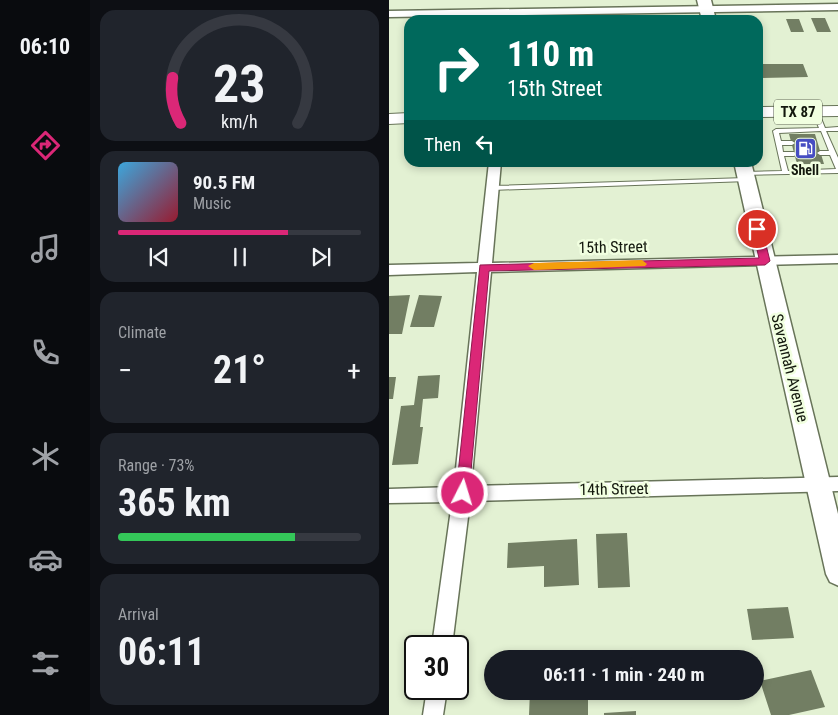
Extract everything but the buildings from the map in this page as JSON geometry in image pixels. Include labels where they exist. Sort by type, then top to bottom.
[{"type":"main road","name":"TX 87","points":[[763,112],[838,111]]},
{"type":"main road","points":[[389,119],[404,118]]},
{"type":"street","points":[[511,15],[513,0]]},
{"type":"street","points":[[544,15],[838,7]]},
{"type":"street","points":[[389,14],[450,15]]},
{"type":"street","points":[[444,635],[463,493],[494,167]]},
{"type":"street","name":"Savannah Avenue","points":[[744,172],[765,261],[828,484],[838,574]]},
{"type":"street","name":"15th Street","points":[[389,270],[838,260]]},
{"type":"street","name":"14th Street","points":[[389,496],[828,484]]},
{"type":"street","points":[[433,715],[435,700]]},
{"type":"lane","points":[[492,188],[744,172],[785,173],[838,170],[815,111]]},
{"type":"lane","points":[[785,173],[776,131],[838,129]]},
{"type":"lane","points":[[817,142],[827,142]]},
{"type":"lane","points":[[779,143],[792,143]]},
{"type":"lane","points":[[820,153],[832,152]]},
{"type":"lane","points":[[781,154],[794,154]]},
{"type":"slow traffic","points":[[534,266],[642,264]]},
{"type":"place","name":"Shell","points":[[805,148]]},
{"type":"route","points":[[463,493],[484,268],[765,261],[757,229]]}]
